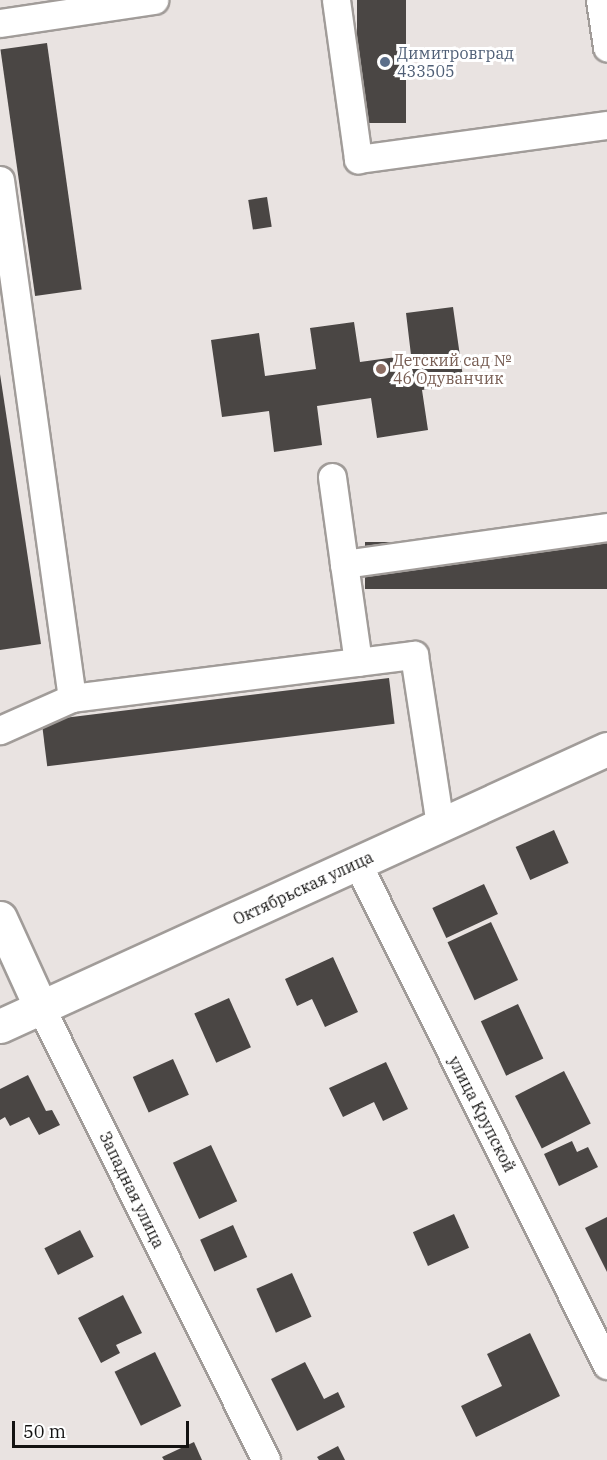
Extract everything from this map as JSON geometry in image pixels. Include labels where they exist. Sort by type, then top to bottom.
[{"type":"main road","name":"Октябрьская улица","points":[[0,1026],[607,749]]},
{"type":"main road","name":"Западная улица","points":[[0,918],[41,1008]]},
{"type":"street","points":[[0,23],[154,0]]},
{"type":"street","points":[[336,0],[358,159],[607,124]]},
{"type":"street","points":[[600,0],[607,48]]},
{"type":"street","points":[[0,180],[7,279],[72,698]]},
{"type":"street","points":[[332,477],[358,662]]},
{"type":"street","points":[[344,564],[607,527]]},
{"type":"street","points":[[0,730],[72,698],[414,655],[440,824]]},
{"type":"street","name":"улица Крупской","points":[[357,863],[607,1365]]},
{"type":"street","name":"Западная улица","points":[[41,1008],[266,1460]]},
{"type":"building","points":[[357,0],[406,0],[406,123],[357,123]]},
{"type":"building","points":[[47,43],[82,290],[35,296],[0,50]]},
{"type":"building","points":[[267,197],[272,227],[253,230],[248,200]]},
{"type":"building","points":[[453,307],[464,384],[422,390],[428,430],[377,438],[371,398],[317,406],[322,445],[274,452],[269,411],[222,417],[211,340],[259,333],[265,376],[316,369],[310,328],[354,322],[360,362],[411,355],[406,313]]},
{"type":"building","points":[[0,374],[41,644],[0,650]]},
{"type":"building","points":[[365,542],[607,542],[607,589],[365,589]]},
{"type":"building","points":[[389,678],[395,724],[47,766],[42,721]]},
{"type":"building","points":[[554,830],[569,863],[530,880],[516,847]]},
{"type":"building","points":[[484,884],[498,914],[446,938],[432,908]]},
{"type":"building","points":[[491,922],[518,980],[475,1000],[447,942]]},
{"type":"building","points":[[333,957],[358,1012],[325,1027],[312,999],[297,1006],[285,979]]},
{"type":"building","points":[[229,998],[251,1047],[216,1063],[194,1013]]},
{"type":"building","points":[[518,1004],[543,1058],[506,1076],[481,1021]]},
{"type":"building","points":[[173,1059],[189,1095],[149,1113],[133,1077]]},
{"type":"building","points":[[386,1062],[408,1109],[383,1121],[374,1102],[343,1117],[329,1088]]},
{"type":"building","points":[[564,1071],[591,1124],[542,1149],[515,1096]]},
{"type":"building","points":[[28,1075],[46,1111],[52,1110],[60,1125],[39,1135],[29,1117],[10,1126],[5,1117],[0,1120],[0,1089]]},
{"type":"building","points":[[572,1141],[577,1152],[588,1147],[598,1167],[559,1186],[544,1154]]},
{"type":"building","points":[[211,1145],[237,1201],[199,1219],[173,1163]]},
{"type":"building","points":[[454,1214],[469,1248],[428,1266],[413,1232]]},
{"type":"building","points":[[607,1217],[607,1272],[585,1228]]},
{"type":"building","points":[[233,1225],[247,1257],[214,1272],[200,1240]]},
{"type":"building","points":[[80,1230],[94,1257],[58,1275],[44,1248]]},
{"type":"building","points":[[292,1273],[312,1317],[276,1333],[256,1289]]},
{"type":"building","points":[[123,1295],[142,1333],[116,1345],[120,1353],[101,1363],[78,1318]]},
{"type":"building","points":[[530,1333],[560,1396],[476,1437],[461,1406],[502,1386],[487,1354]]},
{"type":"building","points":[[155,1352],[181,1406],[141,1426],[115,1372]]},
{"type":"building","points":[[305,1362],[324,1399],[338,1392],[345,1407],[297,1431],[271,1379]]},
{"type":"building","points":[[194,1442],[202,1460],[164,1460],[162,1457]]},
{"type":"building","points":[[338,1446],[345,1460],[319,1460],[317,1457]]},
{"type":"place","name":"Димитровград 433505","points":[[385,62]]},
{"type":"place","name":"Детский сад № 46 Одуванчик","points":[[381,369]]}]
